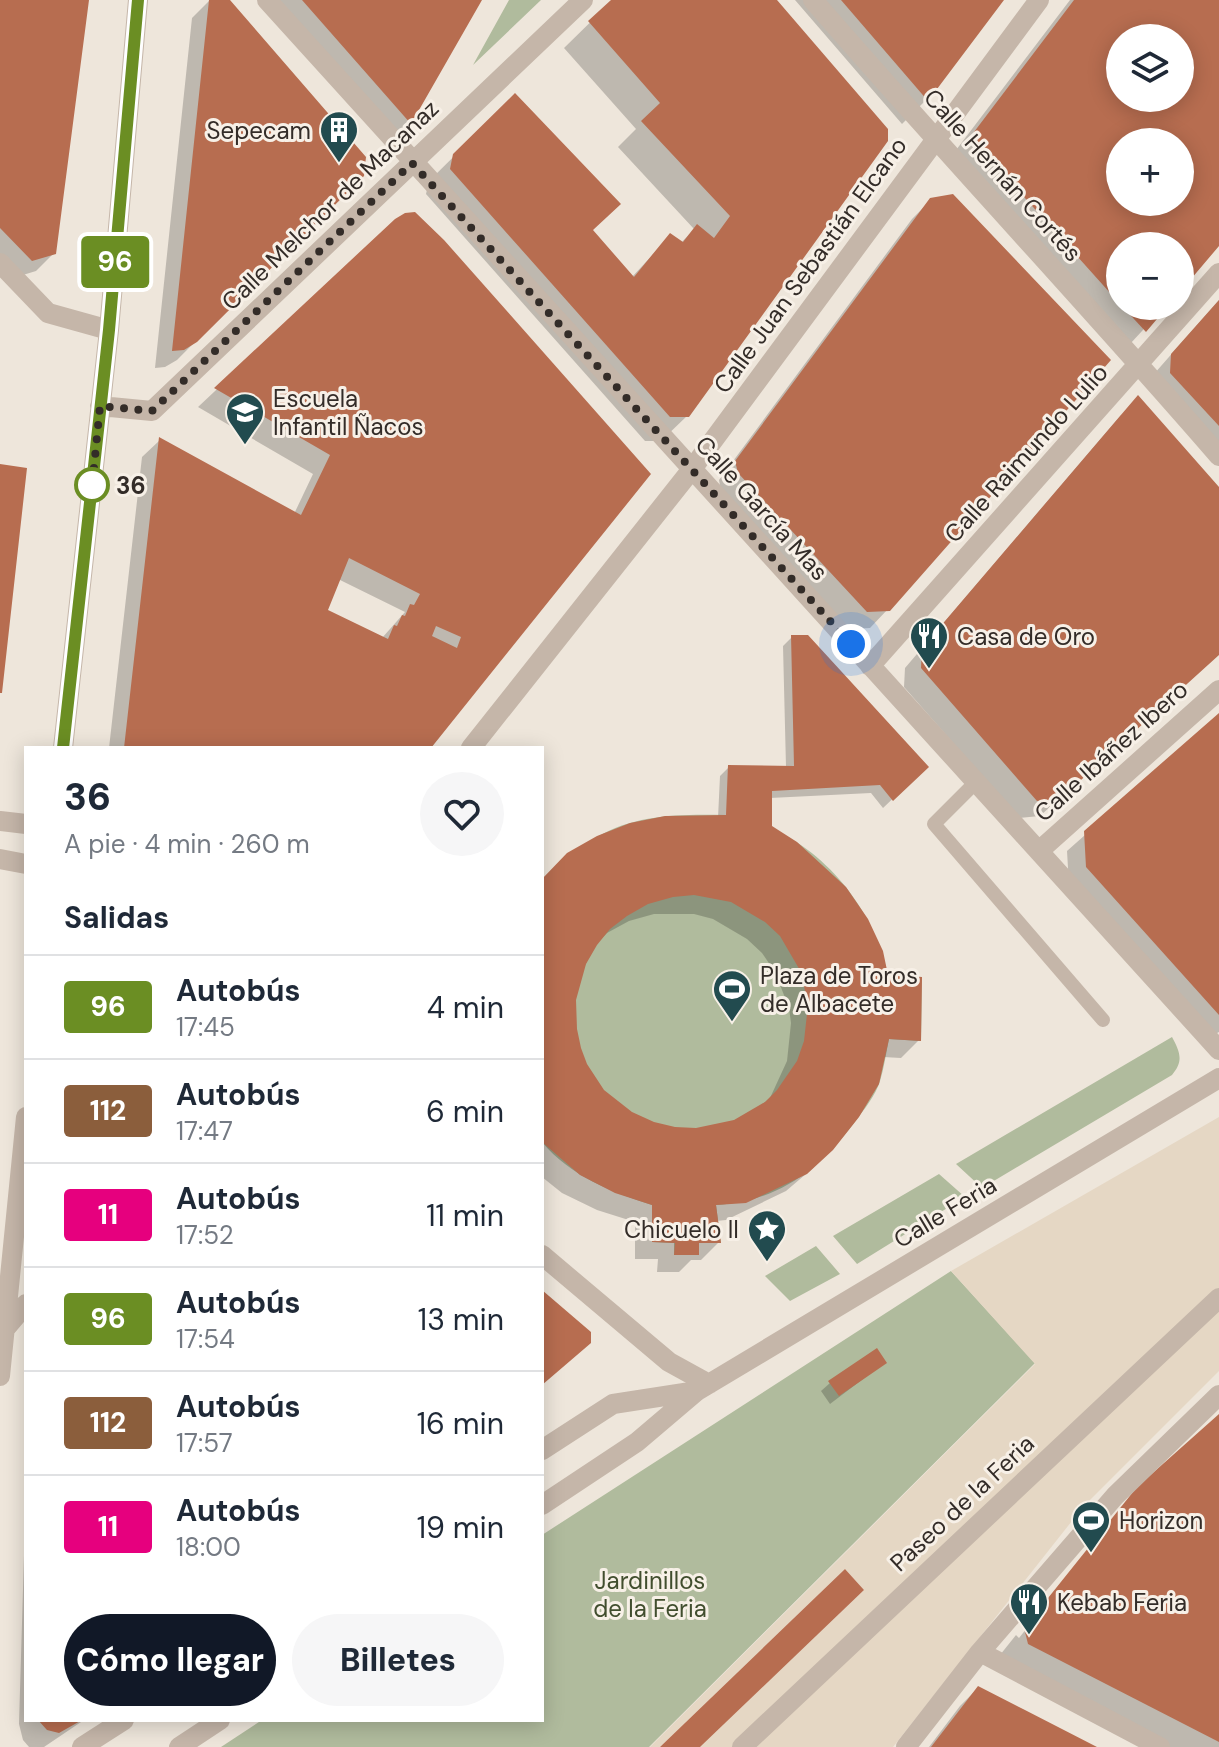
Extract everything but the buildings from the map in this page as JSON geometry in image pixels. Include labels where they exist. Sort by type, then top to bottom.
[{"type":"street","points":[[63,746],[109,330],[138,0]]},
{"type":"street","name":"Calle García Mas","points":[[267,0],[1219,1050]]},
{"type":"street","name":"Calle Melchor de Macanaz","points":[[100,406],[152,411],[583,0]]},
{"type":"street","name":"Calle Hernán Cortés","points":[[813,0],[934,140],[1219,456]]},
{"type":"street","name":"Calle Juan Sebastián Elcano","points":[[473,746],[692,469],[1039,0]]},
{"type":"street","points":[[0,263],[48,313],[109,330]]},
{"type":"street","name":"Calle Raimundo Lulio","points":[[870,666],[1219,273]]},
{"type":"street","name":"Calle Ibáñez Ibero","points":[[1039,851],[1219,690]]},
{"type":"street","points":[[0,821],[24,824]]},
{"type":"street","points":[[0,859],[24,864]]},
{"type":"street","name":"Calle Feria","points":[[544,1504],[637,1442],[703,1387],[1219,1078]]},
{"type":"street","points":[[0,1376],[24,1136]]},
{"type":"street","points":[[544,1257],[703,1387]]},
{"type":"street","name":"Paseo de la Feria","points":[[742,1747],[1219,1298]]},
{"type":"street","points":[[4,1330],[24,1306]]},
{"type":"street","name":"Calle Feria","points":[[544,1449],[613,1404],[703,1387]]},
{"type":"street","points":[[906,1747],[980,1652],[1115,1496],[1219,1395]]},
{"type":"street","points":[[980,1652],[1160,1747]]},
{"type":"street","points":[[82,1747],[121,1722]]},
{"type":"street","points":[[179,1747],[217,1722]]},
{"type":"lane","points":[[976,782],[934,824],[1103,1020]]},
{"type":"green space","points":[[509,0],[541,0],[473,65]]},
{"type":"green space","name":"Plaza de Toros de Albacete","points":[[676,815],[726,815],[756,822],[808,850],[851,893],[867,919],[888,975],[922,977],[921,1041],[889,1039],[880,1081],[872,1097],[826,1156],[778,1190],[716,1205],[721,1243],[699,1243],[674,1255],[674,1243],[652,1242],[652,1205],[607,1188],[579,1173],[544,1144],[544,877],[590,841],[612,829]]},
{"type":"green space","points":[[1172,1037],[1180,1056],[1172,1075],[982,1188],[956,1164]]},
{"type":"green space","points":[[939,1174],[965,1197],[857,1264],[833,1236]]},
{"type":"green space","points":[[816,1246],[840,1274],[790,1301],[765,1276]]},
{"type":"green space","name":"Jardinillos de la Feria","points":[[951,1271],[1035,1363],[649,1747],[221,1747],[259,1722],[544,1722],[544,1534]]},
{"type":"shaded area","points":[[1219,1117],[1219,1371],[1083,1507],[893,1747],[700,1747],[864,1590],[845,1569],[660,1747],[650,1747],[1035,1364],[951,1271]]},
{"type":"bus line","name":"96","points":[[63,746],[109,330],[138,0]]},
{"type":"place","name":"Sepecam","points":[[339,164]]},
{"type":"place","name":"Escuela Infantil Ñacos","points":[[245,446]]},
{"type":"place","name":"36","points":[[92,485]]},
{"type":"place","name":"Casa de Oro","points":[[929,670]]},
{"type":"place","name":"Plaza de Toros de Albacete","points":[[732,1023]]},
{"type":"place","name":"Chicuelo II","points":[[767,1263]]},
{"type":"place","name":"Horizon","points":[[1091,1554]]},
{"type":"place","name":"Kebab Feria","points":[[1029,1636]]},
{"type":"route","points":[[92,485],[91,498],[100,406],[152,411],[412,163],[851,644]]}]
